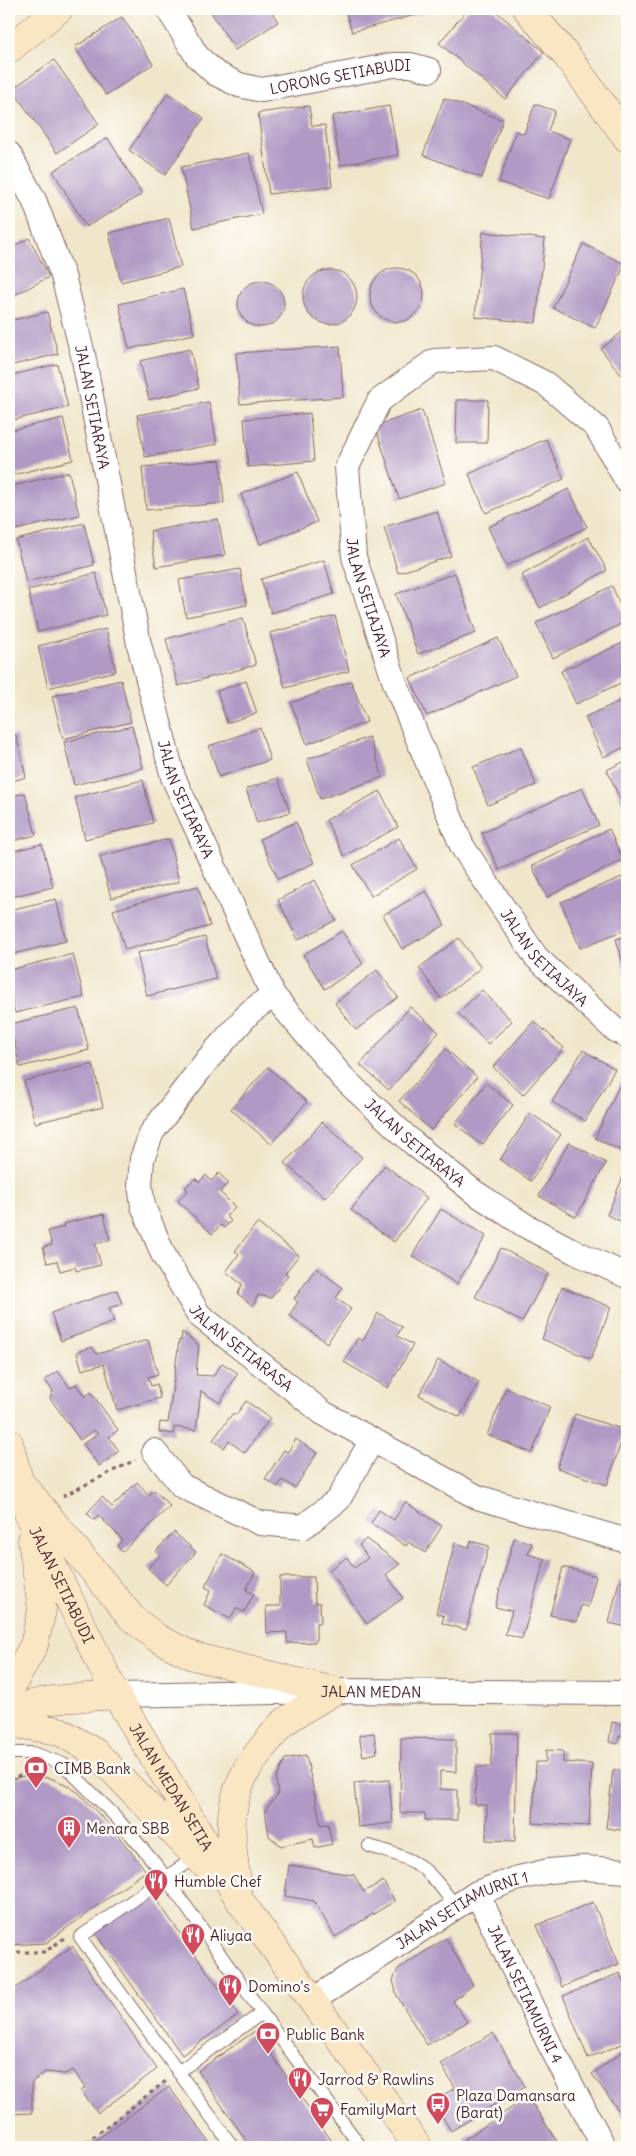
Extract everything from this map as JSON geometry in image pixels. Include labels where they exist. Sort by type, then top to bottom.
[{"type":"street","points":[[9,48],[59,9]]},
{"type":"street","name":"LORONG SETIABUDI","points":[[168,9],[197,56],[207,65],[222,77],[262,90],[299,81],[393,65],[410,65],[429,70]]},
{"type":"street","points":[[527,9],[566,55],[627,138]]},
{"type":"street","points":[[546,9],[566,55]]},
{"type":"street","name":"JALAN SETIARAYA","points":[[9,154],[34,200],[63,276],[83,355],[139,644],[173,778],[273,995],[344,1079],[412,1143],[474,1192],[526,1226],[574,1252],[627,1276]]},
{"type":"street","name":"JALAN SETIAJAYA","points":[[627,481],[597,428],[546,384],[494,358],[434,361],[379,401],[348,467],[354,557],[395,683],[462,846],[536,956],[614,1028],[627,1036]]},
{"type":"street","name":"JALAN SETIARASA","points":[[273,995],[250,1012],[208,1058],[152,1132],[142,1159],[140,1185],[142,1206],[163,1254],[199,1315],[323,1413],[477,1497],[627,1541]]},
{"type":"street","points":[[154,1450],[182,1486],[260,1522],[303,1527],[338,1500],[372,1440]]},
{"type":"street","name":"JALAN SETIABUDI","points":[[9,1443],[19,1480],[116,1696]]},
{"type":"street","points":[[9,1691],[34,1645],[42,1610],[35,1512]]},
{"type":"street","points":[[35,1512],[132,1618],[157,1638],[193,1656],[334,1691]]},
{"type":"street","points":[[240,1902],[231,1845],[231,1821],[235,1792],[249,1764],[282,1725],[334,1691]]},
{"type":"street","name":"JALAN MEDAN","points":[[116,1696],[334,1691],[627,1693]]},
{"type":"street","points":[[9,1712],[26,1705],[61,1699],[116,1696]]},
{"type":"street","name":"JALAN MEDAN SETIA","points":[[116,1696],[240,1902],[418,2147]]},
{"type":"street","points":[[9,1723],[59,1731],[96,1753],[240,1902]]},
{"type":"street","name":"JALAN SETIAMURNI 1","points":[[313,2000],[477,1893],[515,1879],[549,1872],[584,1868],[627,1871]]},
{"type":"street","name":"JALAN SETIAMURNI 4","points":[[477,1893],[550,2045],[604,2147]]},
{"type":"lane","points":[[9,1753],[33,1753],[63,1764],[115,1816],[165,1878],[361,2147]]},
{"type":"lane","points":[[369,1846],[407,1858],[423,1866],[456,1907]]},
{"type":"lane","points":[[196,1856],[80,1937],[233,2147]]},
{"type":"lane","points":[[178,2072],[262,2013]]},
{"type":"path","points":[[35,1512],[154,1450]]},
{"type":"path","points":[[80,2147],[178,2072]]},
{"type":"building","points":[[209,9],[270,9],[278,22],[235,50]]},
{"type":"building","points":[[345,9],[437,9],[352,32]]},
{"type":"building","points":[[468,9],[493,9],[544,52],[505,99],[439,43]]},
{"type":"building","points":[[122,17],[153,64],[106,95],[75,47]]},
{"type":"building","points":[[54,60],[99,124],[57,153],[12,89]]},
{"type":"building","points":[[168,93],[204,118],[165,175],[129,150]]},
{"type":"building","points":[[444,98],[503,120],[482,178],[423,155]]},
{"type":"building","points":[[535,104],[555,111],[548,131],[570,139],[549,199],[499,182],[516,131],[524,134]]},
{"type":"building","points":[[309,106],[312,126],[325,125],[332,186],[269,194],[258,113]]},
{"type":"building","points":[[389,106],[398,155],[340,165],[332,116]]},
{"type":"building","points":[[108,138],[142,194],[86,227],[53,171]]},
{"type":"building","points":[[249,153],[262,214],[194,228],[181,167]]},
{"type":"building","points":[[169,218],[181,267],[121,282],[109,233]]},
{"type":"building","points":[[483,232],[545,239],[536,323],[475,317]]},
{"type":"building","points":[[29,238],[49,277],[9,298],[9,249]]},
{"type":"building","points":[[583,244],[625,264],[595,328],[553,308]]},
{"type":"building","points":[[397,268],[407,270],[416,276],[422,285],[424,295],[422,305],[416,314],[407,320],[397,322],[387,320],[378,314],[372,305],[370,295],[372,285],[378,276],[387,270]]},
{"type":"building","points":[[330,270],[340,272],[349,278],[355,287],[357,297],[355,307],[349,316],[340,322],[330,324],[320,322],[311,316],[305,307],[303,297],[305,287],[311,278],[320,272]]},
{"type":"building","points":[[266,281],[278,287],[283,295],[283,313],[278,321],[270,326],[256,327],[244,321],[239,313],[238,299],[244,287],[252,282]]},
{"type":"building","points":[[183,289],[194,334],[129,349],[119,304]]},
{"type":"building","points":[[47,312],[58,354],[9,366],[9,321]]},
{"type":"building","points":[[627,328],[627,380],[626,381],[601,349]]},
{"type":"building","points":[[340,346],[343,397],[240,404],[236,353]]},
{"type":"building","points":[[190,349],[199,388],[149,400],[140,361]]},
{"type":"building","points":[[57,364],[68,407],[9,421],[9,376]]},
{"type":"building","points":[[457,400],[488,400],[487,443],[456,443]]},
{"type":"building","points":[[209,402],[217,444],[145,457],[137,415]]},
{"type":"building","points":[[422,410],[446,483],[399,499],[375,426]]},
{"type":"building","points":[[310,413],[314,461],[248,467],[244,419]]},
{"type":"building","points":[[63,418],[73,460],[9,476],[9,431]]},
{"type":"building","points":[[546,439],[564,479],[486,513],[469,474]]},
{"type":"building","points":[[220,460],[224,503],[146,510],[142,467]]},
{"type":"building","points":[[69,472],[79,515],[11,531],[9,522],[9,487]]},
{"type":"building","points":[[298,472],[317,522],[260,544],[241,494]]},
{"type":"building","points":[[569,489],[587,527],[506,566],[488,527]]},
{"type":"building","points":[[437,511],[451,556],[398,573],[384,527]]},
{"type":"building","points":[[218,519],[225,555],[156,567],[150,531]]},
{"type":"building","points":[[84,523],[94,565],[26,582],[16,540]]},
{"type":"building","points":[[588,537],[607,570],[540,608],[522,575]]},
{"type":"building","points":[[324,560],[334,594],[271,613],[261,579]]},
{"type":"building","points":[[240,569],[247,605],[186,617],[179,580]]},
{"type":"building","points":[[96,573],[106,615],[38,632],[28,590]]},
{"type":"building","points":[[455,573],[476,633],[418,654],[396,594]]},
{"type":"building","points":[[612,586],[627,621],[553,658],[536,623]]},
{"type":"building","points":[[335,616],[349,671],[285,688],[270,633]]},
{"type":"building","points":[[243,618],[256,665],[178,686],[166,639]]},
{"type":"building","points":[[106,629],[116,671],[48,688],[38,646]]},
{"type":"building","points":[[498,638],[516,676],[427,716],[410,678]]},
{"type":"building","points":[[627,641],[627,680],[576,704],[561,671]]},
{"type":"building","points":[[121,680],[131,722],[63,739],[52,696]]},
{"type":"building","points":[[246,681],[257,713],[227,723],[217,691]]},
{"type":"building","points":[[351,681],[367,722],[307,744],[291,703]]},
{"type":"building","points":[[627,698],[627,746],[603,757],[585,717]]},
{"type":"building","points":[[9,711],[13,724],[9,725]]},
{"type":"building","points":[[132,726],[143,768],[74,785],[64,742]]},
{"type":"building","points":[[260,728],[270,760],[219,777],[209,746]]},
{"type":"building","points":[[16,735],[26,777],[9,782],[9,737]]},
{"type":"building","points":[[369,737],[383,777],[320,799],[307,759]]},
{"type":"building","points":[[521,747],[536,785],[488,805],[473,767]]},
{"type":"building","points":[[627,760],[627,814],[607,770]]},
{"type":"building","points":[[278,778],[290,812],[257,823],[246,789]]},
{"type":"building","points":[[143,780],[153,823],[85,839],[75,797]]},
{"type":"building","points":[[582,788],[599,825],[499,870],[482,833]]},
{"type":"building","points":[[380,791],[398,827],[344,856],[326,820]]},
{"type":"building","points":[[25,793],[36,835],[9,842],[9,797]]},
{"type":"building","points":[[296,822],[314,863],[278,879],[260,839]]},
{"type":"building","points":[[609,829],[623,860],[547,897],[532,866]]},
{"type":"building","points":[[399,838],[417,869],[371,896],[353,865]]},
{"type":"building","points":[[169,839],[179,882],[111,898],[100,856]]},
{"type":"building","points":[[42,844],[53,887],[9,897],[9,852]]},
{"type":"building","points":[[622,877],[627,891],[627,929],[580,948],[561,902]]},
{"type":"building","points":[[315,880],[336,920],[298,940],[278,900]]},
{"type":"building","points":[[198,886],[210,926],[125,950],[113,910]]},
{"type":"building","points":[[426,891],[445,925],[402,949],[383,915]]},
{"type":"building","points":[[56,899],[66,941],[9,955],[9,910]]},
{"type":"building","points":[[342,931],[363,964],[325,989],[303,955]]},
{"type":"building","points":[[627,936],[627,978],[616,939]]},
{"type":"building","points":[[205,937],[216,979],[147,996],[137,953]]},
{"type":"building","points":[[459,938],[481,968],[441,999],[419,968]]},
{"type":"building","points":[[73,954],[84,997],[15,1013],[9,987],[9,970]]},
{"type":"building","points":[[377,970],[398,997],[356,1030],[335,1003]]},
{"type":"building","points":[[482,990],[512,1021],[488,1044],[458,1013]]},
{"type":"building","points":[[410,1007],[439,1032],[389,1090],[360,1065]]},
{"type":"building","points":[[78,1008],[89,1050],[20,1067],[10,1024]]},
{"type":"building","points":[[534,1021],[564,1048],[523,1095],[493,1067]]},
{"type":"building","points":[[446,1049],[477,1077],[431,1130],[399,1101]]},
{"type":"building","points":[[583,1050],[615,1069],[585,1121],[552,1102]]},
{"type":"building","points":[[93,1064],[103,1107],[35,1123],[24,1081]]},
{"type":"building","points":[[268,1067],[307,1102],[271,1144],[231,1109]]},
{"type":"building","points":[[627,1072],[627,1154],[595,1138]]},
{"type":"building","points":[[486,1083],[513,1105],[482,1145],[455,1124]]},
{"type":"building","points":[[530,1113],[561,1134],[531,1181],[500,1160]]},
{"type":"building","points":[[322,1122],[362,1157],[325,1198],[285,1163]]},
{"type":"building","points":[[569,1142],[606,1163],[576,1217],[539,1196]]},
{"type":"building","points":[[385,1165],[427,1198],[394,1242],[351,1210]]},
{"type":"building","points":[[625,1172],[627,1172],[627,1224],[607,1215]]},
{"type":"building","points":[[219,1173],[228,1183],[220,1192],[235,1207],[226,1216],[231,1221],[224,1228],[221,1225],[212,1234],[178,1201],[188,1190],[185,1188],[195,1178],[199,1182],[206,1175],[211,1181]]},
{"type":"building","points":[[441,1209],[486,1236],[457,1284],[412,1256]]},
{"type":"building","points":[[104,1214],[110,1240],[95,1244],[101,1265],[76,1271],[75,1267],[60,1271],[57,1261],[47,1263],[43,1247],[52,1245],[48,1231],[64,1227],[63,1224]]},
{"type":"building","points":[[257,1223],[299,1255],[285,1273],[288,1275],[271,1298],[258,1295],[253,1306],[238,1294],[242,1284],[226,1272],[239,1254],[235,1251]]},
{"type":"building","points":[[501,1248],[548,1273],[522,1322],[475,1297]]},
{"type":"building","points":[[316,1268],[343,1288],[336,1298],[351,1309],[327,1343],[289,1315],[298,1302],[294,1299]]},
{"type":"building","points":[[562,1287],[611,1307],[591,1359],[542,1339]]},
{"type":"building","points":[[117,1290],[122,1304],[109,1308],[114,1322],[61,1341],[51,1313]]},
{"type":"building","points":[[378,1313],[402,1327],[397,1336],[413,1345],[388,1388],[344,1362],[358,1338],[363,1341]]},
{"type":"building","points":[[182,1332],[199,1345],[196,1375],[213,1376],[222,1363],[238,1373],[220,1403],[201,1391],[196,1430],[174,1427],[174,1434],[159,1432],[160,1422],[168,1423],[179,1340],[181,1341]]},
{"type":"building","points":[[148,1340],[158,1374],[148,1377],[151,1386],[157,1384],[160,1398],[117,1410],[104,1364],[82,1370],[77,1352],[92,1347],[97,1354]]},
{"type":"building","points":[[627,1357],[627,1375],[622,1373]]},
{"type":"building","points":[[438,1360],[479,1382],[460,1417],[419,1395]]},
{"type":"building","points":[[58,1371],[70,1388],[76,1384],[85,1397],[91,1392],[118,1430],[109,1437],[119,1451],[99,1466],[83,1444],[98,1434],[94,1430],[80,1440],[50,1398],[53,1391],[45,1380]]},
{"type":"building","points":[[506,1388],[550,1407],[532,1453],[487,1435]]},
{"type":"building","points":[[246,1401],[270,1418],[245,1453],[229,1441],[224,1448],[213,1440],[233,1413],[236,1415]]},
{"type":"building","points":[[575,1414],[625,1430],[607,1485],[557,1468]]},
{"type":"building","points":[[296,1439],[317,1453],[295,1488],[282,1480],[278,1487],[265,1479],[284,1450],[288,1452]]},
{"type":"building","points":[[137,1482],[149,1495],[154,1490],[170,1506],[122,1552],[117,1546],[122,1541],[119,1536],[98,1515],[94,1520],[87,1513],[102,1497],[112,1507]]},
{"type":"building","points":[[405,1502],[442,1526],[425,1553],[409,1542],[406,1546],[371,1523],[379,1510],[394,1520]]},
{"type":"building","points":[[174,1532],[196,1552],[166,1585],[148,1568],[160,1555],[156,1551]]},
{"type":"building","points":[[514,1538],[532,1543],[528,1554],[545,1559],[522,1639],[505,1634],[512,1611],[495,1607]]},
{"type":"building","points":[[366,1539],[400,1564],[386,1574],[403,1598],[367,1624],[329,1570],[347,1557],[354,1568],[368,1558],[359,1545]]},
{"type":"building","points":[[471,1541],[489,1546],[466,1630],[442,1623],[444,1616],[436,1613],[455,1543],[469,1547]]},
{"type":"building","points":[[222,1554],[255,1572],[246,1590],[254,1594],[244,1612],[236,1608],[230,1619],[204,1605],[211,1590],[205,1587]]},
{"type":"building","points":[[563,1567],[596,1576],[588,1607],[581,1605],[577,1622],[550,1615]]},
{"type":"building","points":[[280,1577],[314,1577],[315,1603],[320,1603],[321,1623],[316,1623],[316,1642],[287,1643],[287,1632],[267,1633],[266,1606],[280,1606]]},
{"type":"building","points":[[619,1581],[627,1583],[627,1627],[609,1623]]},
{"type":"building","points":[[612,1722],[627,1725],[627,1737],[619,1736],[618,1744],[609,1742]]},
{"type":"building","points":[[374,1733],[377,1753],[363,1756],[359,1735]]},
{"type":"building","points":[[492,1733],[517,1733],[515,1841],[486,1840],[487,1805],[475,1805],[476,1767],[491,1767]]},
{"type":"building","points":[[401,1738],[456,1739],[456,1772],[440,1771],[440,1789],[457,1790],[457,1820],[425,1820],[425,1813],[400,1813]]},
{"type":"building","points":[[546,1750],[563,1751],[563,1762],[592,1764],[589,1826],[533,1823],[536,1762],[546,1762]]},
{"type":"building","points":[[306,1755],[321,1825],[328,1824],[332,1844],[315,1848],[313,1839],[281,1846],[269,1836],[265,1810],[278,1794],[276,1779],[285,1759]]},
{"type":"building","points":[[613,1770],[627,1772],[627,1831],[606,1828]]},
{"type":"building","name":"Menara SBB","points":[[24,1776],[50,1778],[65,1784],[79,1793],[112,1828],[146,1871],[46,1943],[9,1945],[9,1780]]},
{"type":"building","points":[[389,1780],[393,1823],[358,1827],[354,1783]]},
{"type":"building","points":[[289,1865],[354,1875],[364,1892],[383,1881],[395,1901],[335,1937],[314,1901],[285,1896]]},
{"type":"building","points":[[151,1892],[238,2015],[182,2055],[95,1933]]},
{"type":"building","points":[[593,1902],[619,1964],[562,1987],[537,1925]]},
{"type":"building","points":[[446,1938],[473,1985],[453,2001],[467,2022],[427,2045],[397,1996],[393,1980],[398,1969]]},
{"type":"building","points":[[72,1946],[157,2069],[98,2113],[81,2091],[85,2088],[73,2070],[65,2074],[45,2072],[32,2082],[32,2113],[9,2114],[9,1993]]},
{"type":"building","points":[[620,1973],[627,1991],[627,2042],[588,2058],[563,1996]]},
{"type":"building","points":[[255,2031],[336,2147],[250,2146],[198,2071]]},
{"type":"building","points":[[493,2033],[525,2086],[451,2131],[433,2101],[455,2088],[441,2064]]},
{"type":"building","points":[[627,2048],[627,2122],[592,2074]]},
{"type":"building","points":[[169,2087],[213,2147],[86,2147]]},
{"type":"building","points":[[528,2097],[560,2146],[470,2147],[465,2139]]},
{"type":"place","name":"CIMB Bank","points":[[36,1789]]},
{"type":"place","name":"Menara SBB","points":[[69,1849]]},
{"type":"place","name":"Humble Chef","points":[[156,1902]]},
{"type":"place","name":"Aliyaa","points":[[193,1956]]},
{"type":"place","name":"Domino's","points":[[230,2007]]},
{"type":"place","name":"Public Bank","points":[[268,2055]]},
{"type":"place","name":"Jarrod & Rawlins","points":[[300,2100]]},
{"type":"place","name":"Plaza Damansara (Barat)","points":[[438,2125]]},
{"type":"place","name":"FamilyMart","points":[[322,2130]]}]
